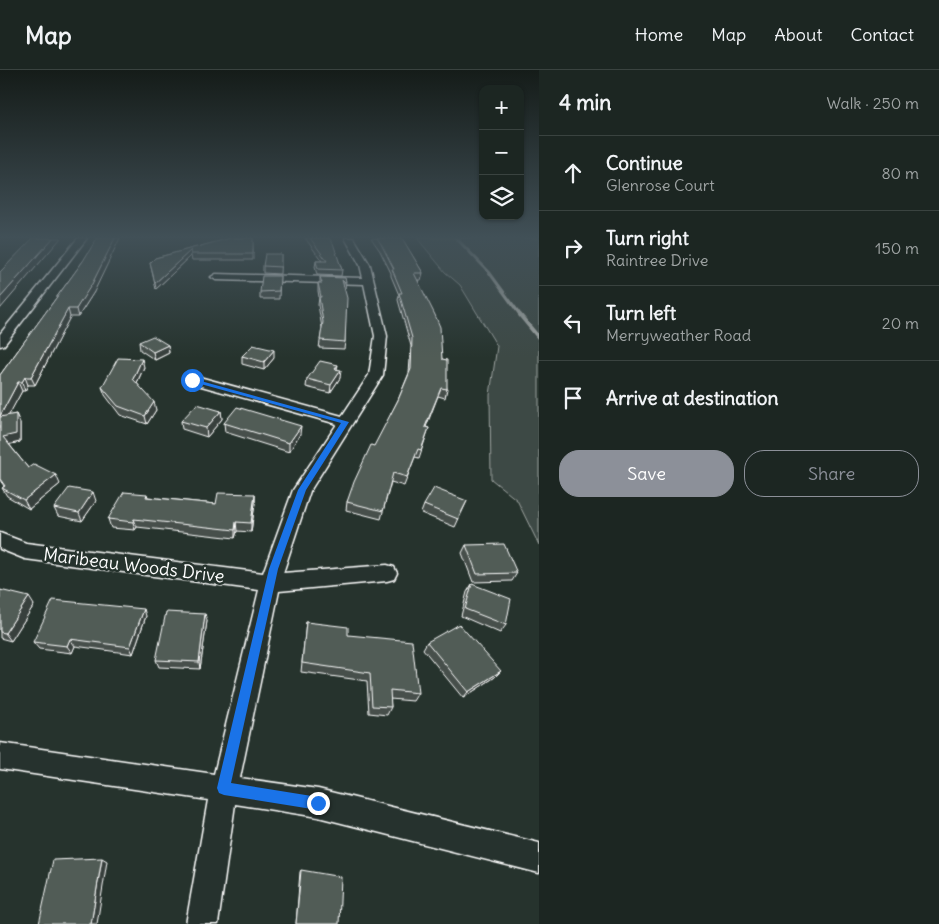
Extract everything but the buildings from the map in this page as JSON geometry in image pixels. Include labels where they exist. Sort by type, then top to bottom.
[{"type":"street","points":[[0,342],[51,278]]},
{"type":"street","points":[[249,278],[369,281]]},
{"type":"street","points":[[202,924],[224,788],[270,583],[302,490],[376,375],[381,336],[368,278]]},
{"type":"street","points":[[192,380],[346,422]]},
{"type":"street","name":"Maribeau Woods Drive","points":[[0,541],[25,551],[270,583],[387,572]]},
{"type":"street","points":[[0,756],[318,803],[539,858]]},
{"type":"shaded area","points":[[452,278],[539,278],[539,545],[517,500],[491,479],[490,395],[497,346],[460,285]]},
{"type":"waterway","points":[[493,278],[521,316]]},
{"type":"waterway","points":[[520,315],[539,338]]},
{"type":"route","points":[[192,380],[346,422],[302,490],[274,569],[224,788],[318,803]]}]
